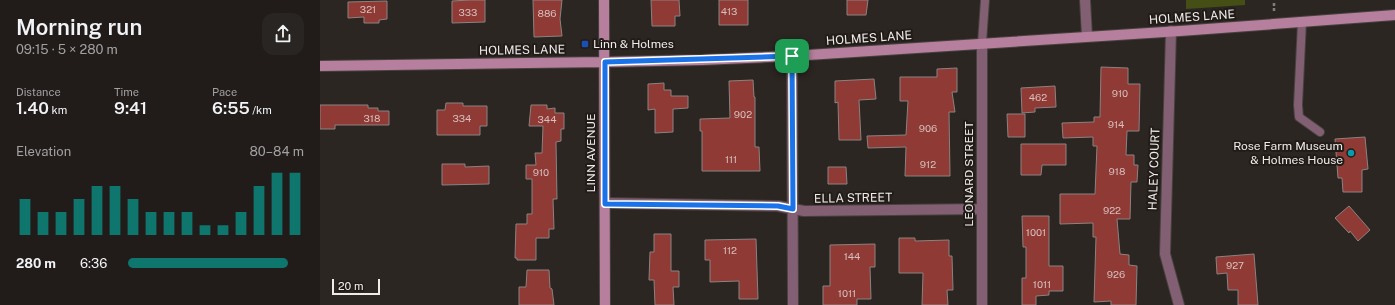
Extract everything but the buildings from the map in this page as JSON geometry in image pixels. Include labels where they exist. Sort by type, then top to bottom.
[{"type":"street","name":"LINN AVENUE","points":[[604,0],[605,305]]},
{"type":"street","points":[[1084,0],[1087,36]]},
{"type":"street","name":"HOLMES LANE","points":[[320,66],[605,62],[792,56],[1395,15]]},
{"type":"street","name":"HALEY COURT","points":[[1171,31],[1165,254],[1179,305]]},
{"type":"street","name":"LEONARD STREET","points":[[982,43],[982,305]]},
{"type":"street","points":[[792,56],[793,305]]},
{"type":"street","name":"ELLA STREET","points":[[605,204],[778,206],[804,211],[982,209]]},
{"type":"lane","points":[[982,43],[985,0]]},
{"type":"lane","points":[[1302,22],[1298,106],[1299,117],[1320,132]]},
{"type":"green space","points":[[1186,0],[1245,0],[1245,5],[1186,9]]},
{"type":"place","name":"Linn & Holmes","points":[[585,44]]},
{"type":"place","name":"Rose Farm Museum & Holmes House","points":[[1351,153]]},
{"type":"route","points":[[792,56],[793,209],[778,206],[605,204],[605,62],[792,56]]}]
